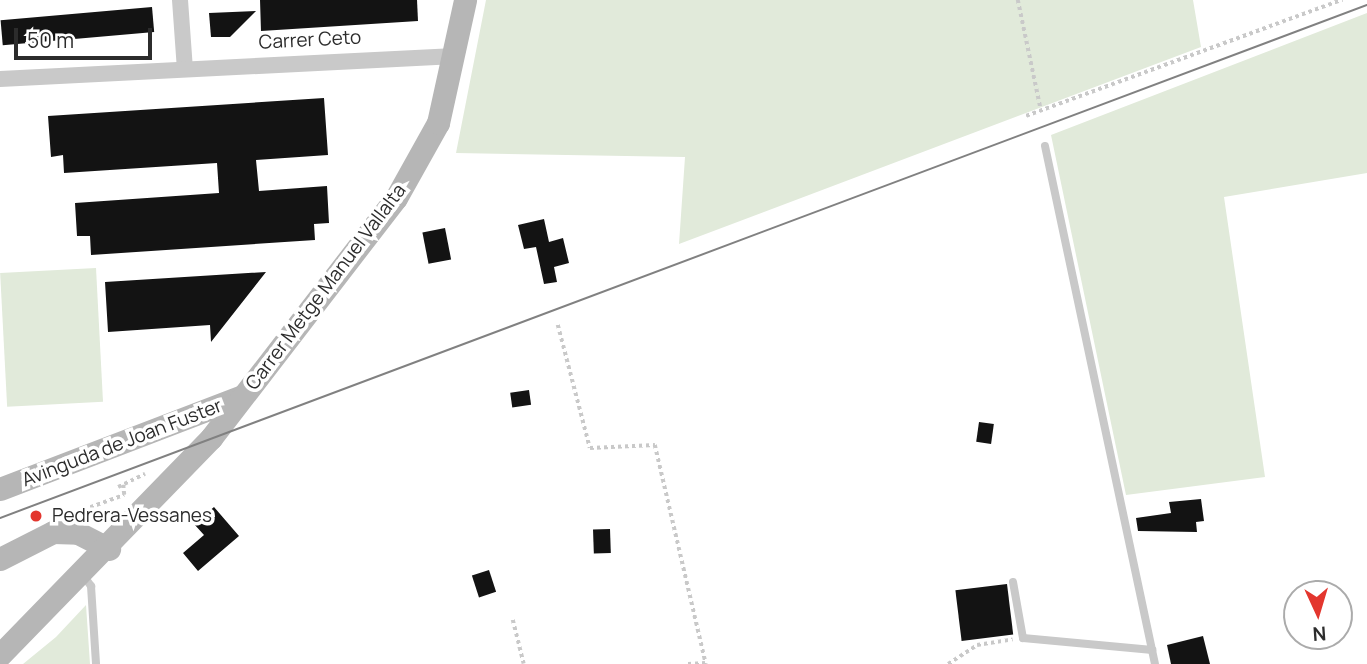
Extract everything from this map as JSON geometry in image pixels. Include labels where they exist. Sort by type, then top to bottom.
[{"type":"street","points":[[180,0],[186,69]]},
{"type":"street","name":"Carrer Metge Manuel Vallalta","points":[[2,646],[109,549],[243,396],[412,172],[438,123],[455,56],[465,0]]},
{"type":"street","name":"Carrer Ceto","points":[[0,79],[455,56]]},
{"type":"street","name":"Avinguda de Joan Fuster","points":[[0,489],[243,396]]},
{"type":"street","points":[[0,570],[6,555],[66,531],[109,549]]},
{"type":"lane","points":[[1045,146],[1155,664]]},
{"type":"lane","points":[[83,575],[91,586],[96,664]]},
{"type":"lane","points":[[1013,582],[1023,638],[1152,650]]},
{"type":"path","points":[[1018,0],[1041,110]]},
{"type":"path","points":[[1026,116],[1342,0]]},
{"type":"path","points":[[558,325],[590,449],[656,445],[706,663],[688,664]]},
{"type":"path","points":[[73,514],[124,495],[120,486],[147,474]]},
{"type":"path","points":[[513,620],[524,664]]},
{"type":"path","points":[[948,664],[977,645],[1023,638]]},
{"type":"green space","points":[[486,0],[1193,0],[1201,47],[679,244],[685,157],[456,153]]},
{"type":"green space","points":[[1367,13],[1367,173],[1224,197],[1265,477],[1126,495],[1051,135]]},
{"type":"green space","points":[[96,268],[103,402],[7,407],[0,273]]},
{"type":"green space","points":[[86,605],[90,664],[23,664],[56,637]]},
{"type":"building","points":[[260,0],[417,0],[418,21],[261,31]]},
{"type":"building","points":[[152,7],[154,32],[3,45],[1,20]]},
{"type":"building","points":[[256,11],[230,37],[211,37],[209,13]]},
{"type":"building","points":[[324,98],[328,155],[256,160],[259,191],[327,186],[329,223],[314,224],[315,240],[91,255],[90,236],[77,236],[75,203],[219,193],[217,163],[64,173],[63,155],[51,157],[48,116]]},
{"type":"building","points":[[544,219],[549,242],[563,238],[569,263],[554,267],[557,282],[544,284],[536,247],[524,249],[518,225]]},
{"type":"building","points":[[445,228],[451,259],[429,264],[422,232]]},
{"type":"building","points":[[266,272],[211,342],[210,325],[108,332],[105,282]]},
{"type":"building","points":[[529,390],[531,405],[512,407],[510,393]]},
{"type":"building","points":[[979,422],[994,424],[991,444],[976,442]]},
{"type":"building","points":[[1201,499],[1204,521],[1196,522],[1197,532],[1138,531],[1136,518],[1171,513],[1169,502]]},
{"type":"building","points":[[214,507],[239,536],[198,571],[183,553],[204,535],[194,524]]},
{"type":"building","points":[[610,529],[611,553],[594,554],[593,530]]},
{"type":"building","points":[[489,570],[496,592],[479,597],[472,576]]},
{"type":"building","points":[[1007,584],[1013,635],[962,641],[955,590]]},
{"type":"building","points":[[1203,636],[1210,664],[1171,664],[1167,645]]},
{"type":"tram line","points":[[0,518],[1367,5]]},
{"type":"place","name":"Pedrera-Vessanes","points":[[36,516]]}]
